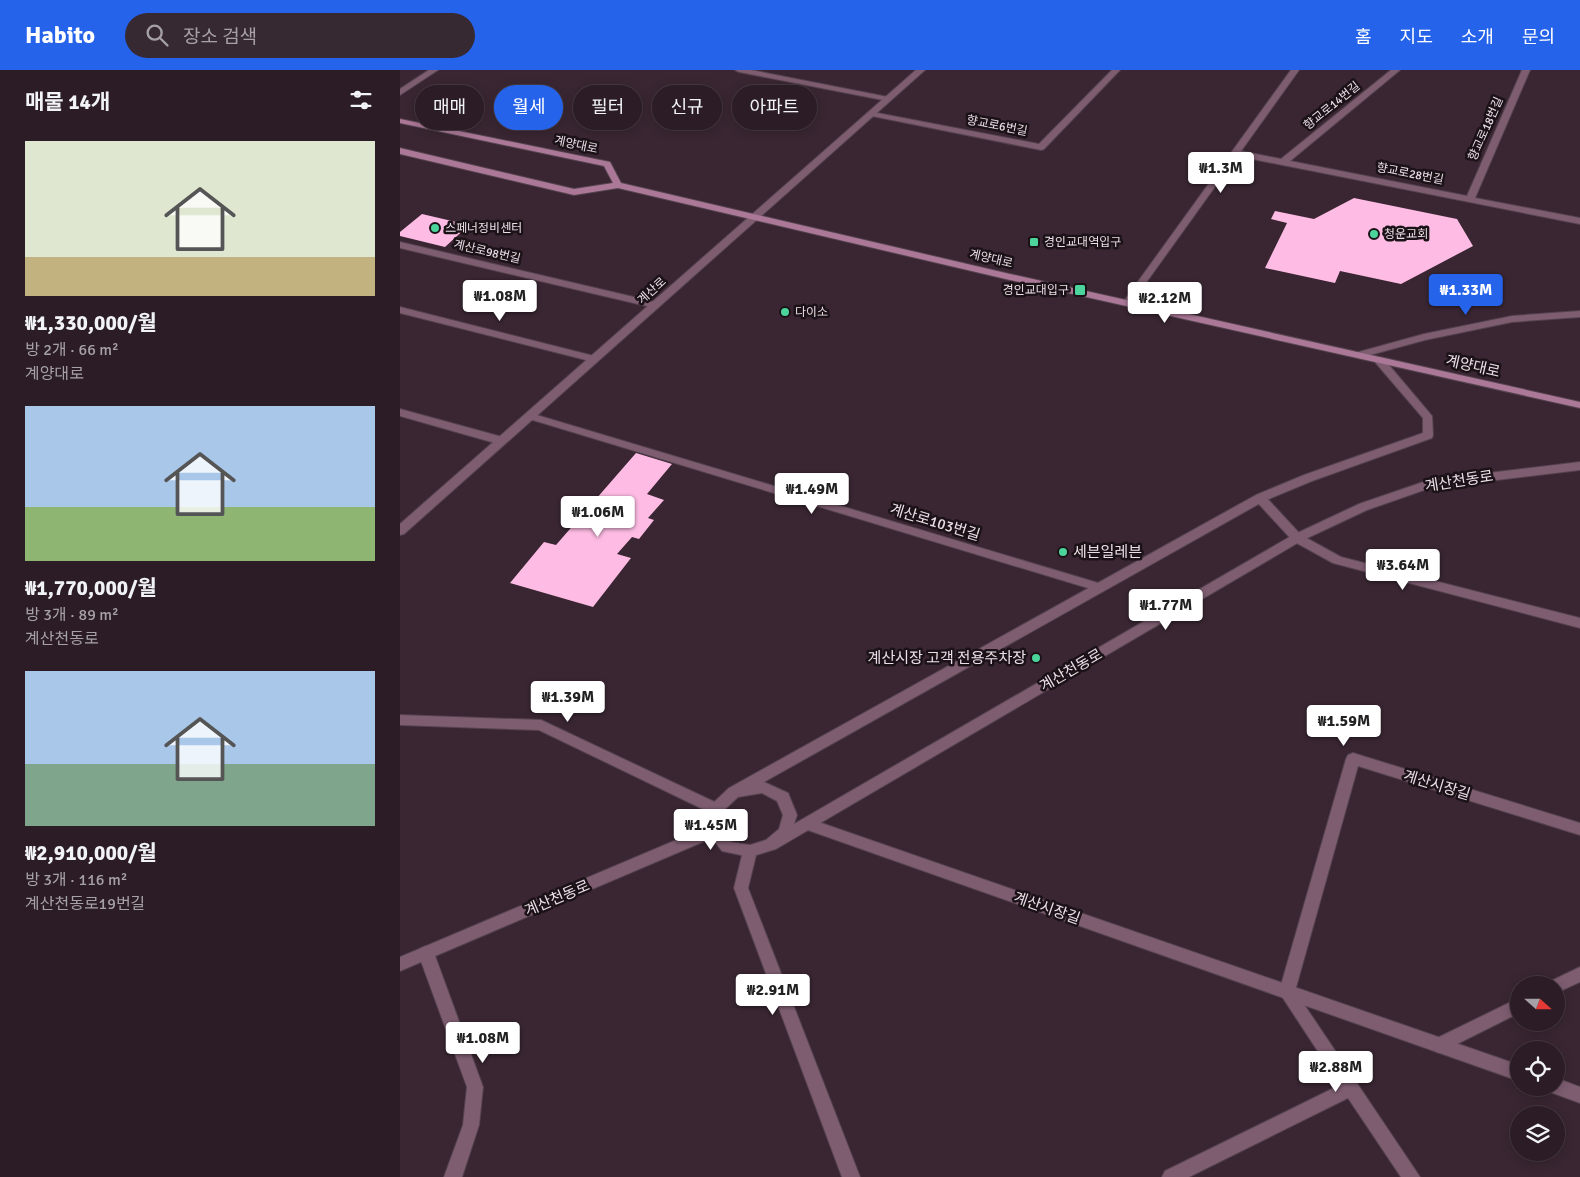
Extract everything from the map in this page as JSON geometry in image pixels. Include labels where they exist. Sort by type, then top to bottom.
[{"type":"main road","name":"계양대로","points":[[400,121],[607,164],[618,185]]},
{"type":"main road","name":"계양대로","points":[[400,151],[574,192],[618,185],[755,218],[1580,405]]},
{"type":"street","points":[[400,93],[434,70]]},
{"type":"street","points":[[739,70],[888,99]]},
{"type":"street","name":"계산로","points":[[400,531],[921,70]]},
{"type":"street","name":"향교로6번길","points":[[872,114],[1041,148],[1116,70]]},
{"type":"street","points":[[1128,303],[1295,70]]},
{"type":"street","name":"향교로14번길","points":[[1283,162],[1396,70]]},
{"type":"street","name":"향교로18번길","points":[[1470,199],[1526,70]]},
{"type":"street","name":"향교로28번길","points":[[1236,153],[1580,221]]},
{"type":"street","name":"계산로98번길","points":[[400,245],[655,305]]},
{"type":"street","points":[[400,310],[594,359]]},
{"type":"street","name":"계양대로","points":[[1359,356],[1424,337],[1512,319],[1580,314]]},
{"type":"street","points":[[734,792],[763,787],[782,797],[790,815],[785,832],[771,845],[750,851],[726,847],[714,831],[716,809],[734,792],[1260,498],[1308,478],[1428,435],[1428,418],[1379,360]]},
{"type":"street","points":[[400,412],[502,441]]},
{"type":"street","name":"계산로103번길","points":[[530,416],[1101,588]]},
{"type":"street","name":"계산천동로","points":[[771,845],[1297,538],[1363,508],[1430,484],[1580,466]]},
{"type":"street","points":[[1260,498],[1297,538],[1337,560],[1580,623]]},
{"type":"street","points":[[400,720],[541,725],[716,809]]},
{"type":"street","name":"계산시장길","points":[[1287,992],[1353,759],[1580,829]]},
{"type":"street","name":"계산시장길","points":[[807,824],[1510,1070]]},
{"type":"street","name":"계산천동로","points":[[400,964],[714,831]]},
{"type":"street","points":[[750,851],[741,888],[851,1177]]},
{"type":"street","points":[[426,953],[475,1087],[471,1126],[453,1177]]},
{"type":"street","points":[[1565,982],[1580,974]]},
{"type":"street","points":[[1287,992],[1411,1177]]},
{"type":"street","points":[[1439,1045],[1510,1010]]},
{"type":"street","points":[[1170,1177],[1351,1088]]},
{"type":"street","points":[[1565,1089],[1580,1094]]},
{"type":"building","name":"청운교회","points":[[1354,198],[1457,219],[1473,246],[1401,284],[1340,271],[1335,283],[1265,268],[1287,223],[1271,219],[1275,211],[1314,219]]},
{"type":"building","name":"스페너정비센터","points":[[422,214],[469,225],[445,247],[400,236],[400,232]]},
{"type":"building","points":[[636,453],[672,464],[647,494],[664,500],[648,518],[654,520],[639,539],[632,537],[617,554],[631,558],[593,607],[510,583],[544,542],[556,545]]},
{"type":"place","name":"스페너정비센터","points":[[435,228]]},
{"type":"place","name":"청운교회","points":[[1374,234]]},
{"type":"place","name":"경인교대역입구","points":[[1034,242]]},
{"type":"place","name":"경인교대입구","points":[[1080,290]]},
{"type":"place","name":"다이소","points":[[785,312]]},
{"type":"place","name":"세븐일레븐","points":[[1063,552]]},
{"type":"place","name":"계산시장 고객 전용주차장","points":[[1036,658]]}]
